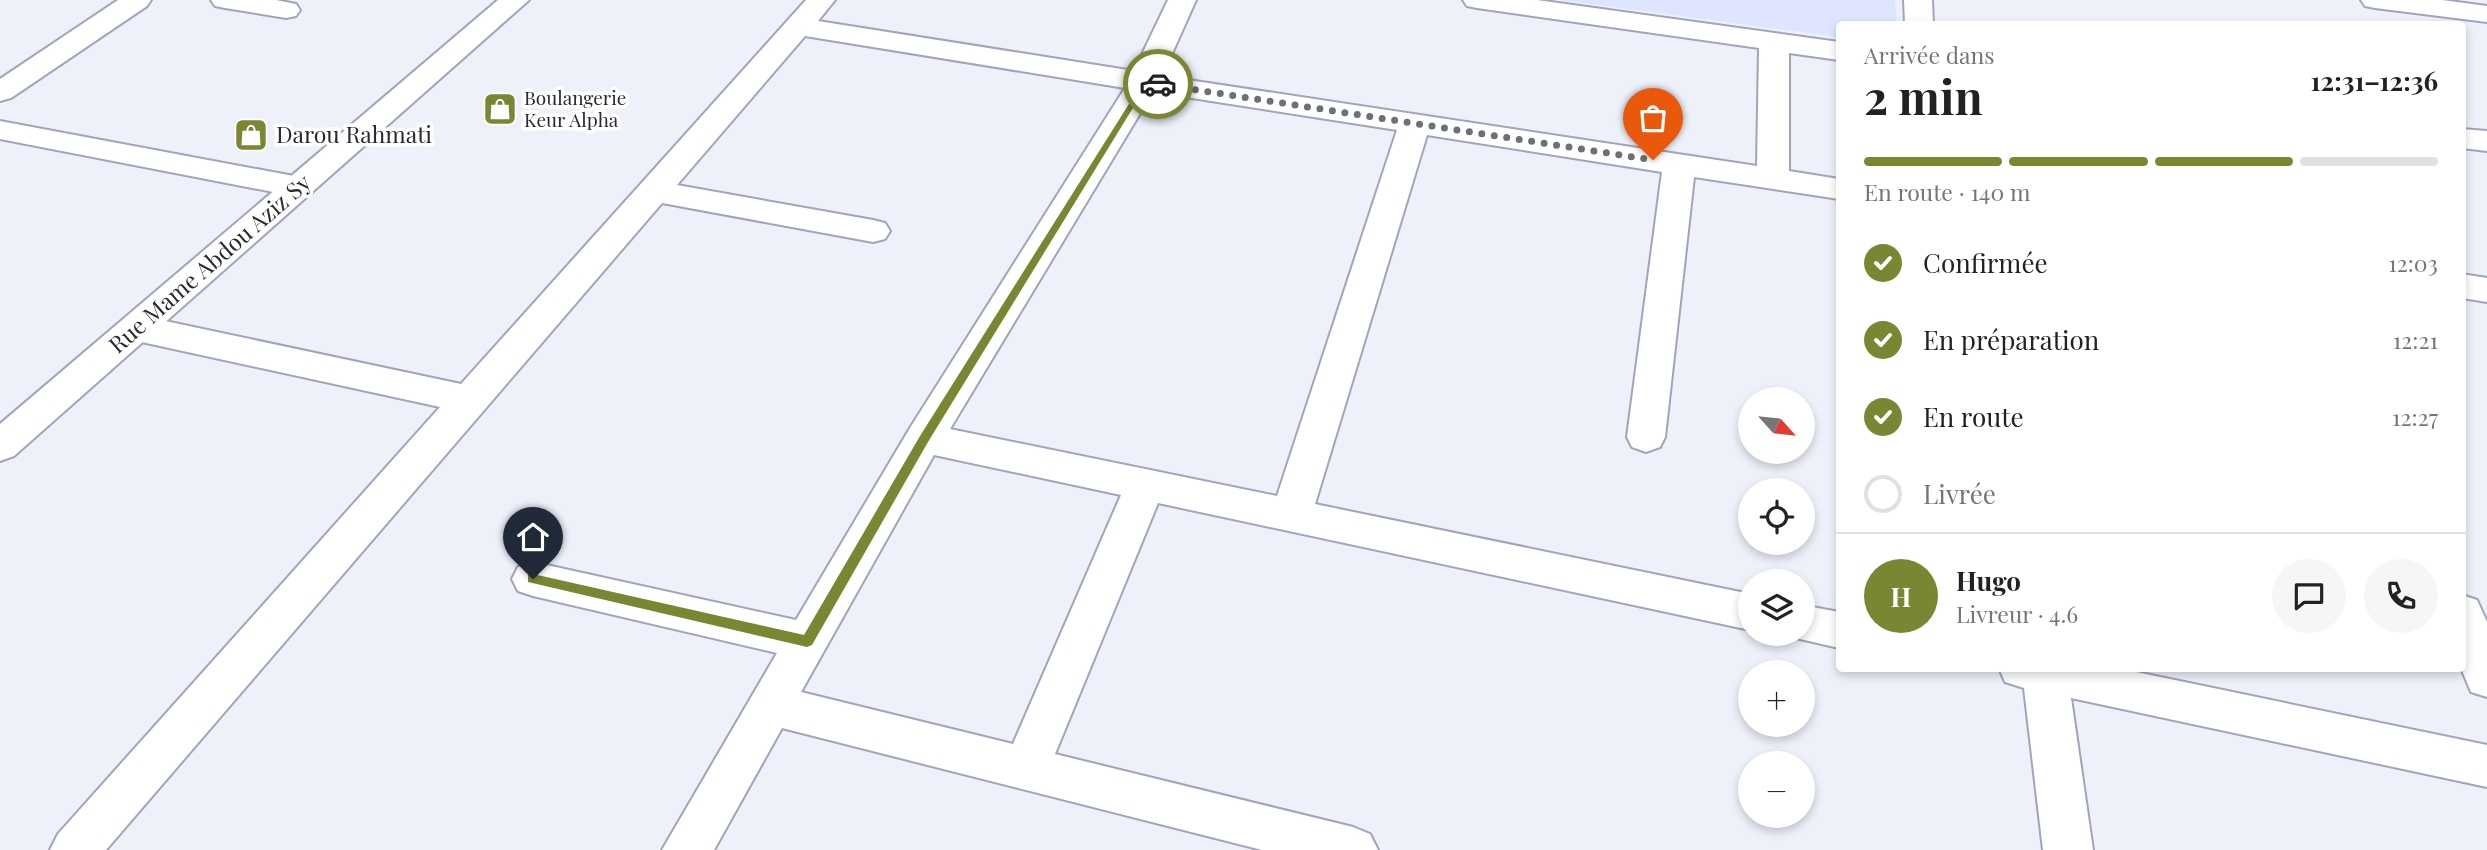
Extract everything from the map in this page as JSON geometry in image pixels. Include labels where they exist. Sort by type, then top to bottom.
[{"type":"street","points":[[0,92],[137,0]]},
{"type":"street","points":[[225,0],[286,10]]},
{"type":"street","name":"Rue Mame Abdou Aziz Sy","points":[[0,446],[515,0]]},
{"type":"street","points":[[687,850],[924,439],[1144,82],[1182,0]]},
{"type":"street","points":[[1477,0],[1836,51]]},
{"type":"street","points":[[1918,0],[1919,21]]},
{"type":"street","points":[[2375,0],[2437,4],[2487,14]]},
{"type":"street","points":[[75,850],[654,191],[805,10],[1144,82],[1836,188]]},
{"type":"street","points":[[1773,178],[1774,42]]},
{"type":"street","points":[[1291,515],[1415,122]]},
{"type":"street","points":[[0,130],[299,187]]},
{"type":"street","points":[[2466,138],[2487,141]]},
{"type":"street","points":[[1646,437],[1679,164]]},
{"type":"street","points":[[654,191],[873,231]]},
{"type":"street","points":[[2466,287],[2487,290]]},
{"type":"street","points":[[136,328],[470,400]]},
{"type":"street","points":[[924,439],[1738,609]]},
{"type":"street","points":[[1026,768],[1145,485]]},
{"type":"street","points":[[533,579],[807,641]]},
{"type":"street","points":[[2466,623],[2487,678]]},
{"type":"street","points":[[1815,625],[1836,629]]},
{"type":"street","points":[[2037,672],[2068,850]]},
{"type":"street","points":[[2046,672],[2487,766]]},
{"type":"street","points":[[771,705],[1353,850]]},
{"type":"shaded area","points":[[1561,0],[1895,0],[1897,21],[1836,21],[1836,37]]},
{"type":"way so far","points":[[1158,84],[1653,160]]},
{"type":"place","name":"Boulangerie Keur Alpha","points":[[500,109]]},
{"type":"place","name":"Darou Rahmati","points":[[251,135]]},
{"type":"route","points":[[533,579],[807,641],[924,439],[1144,82],[1158,84]]}]
